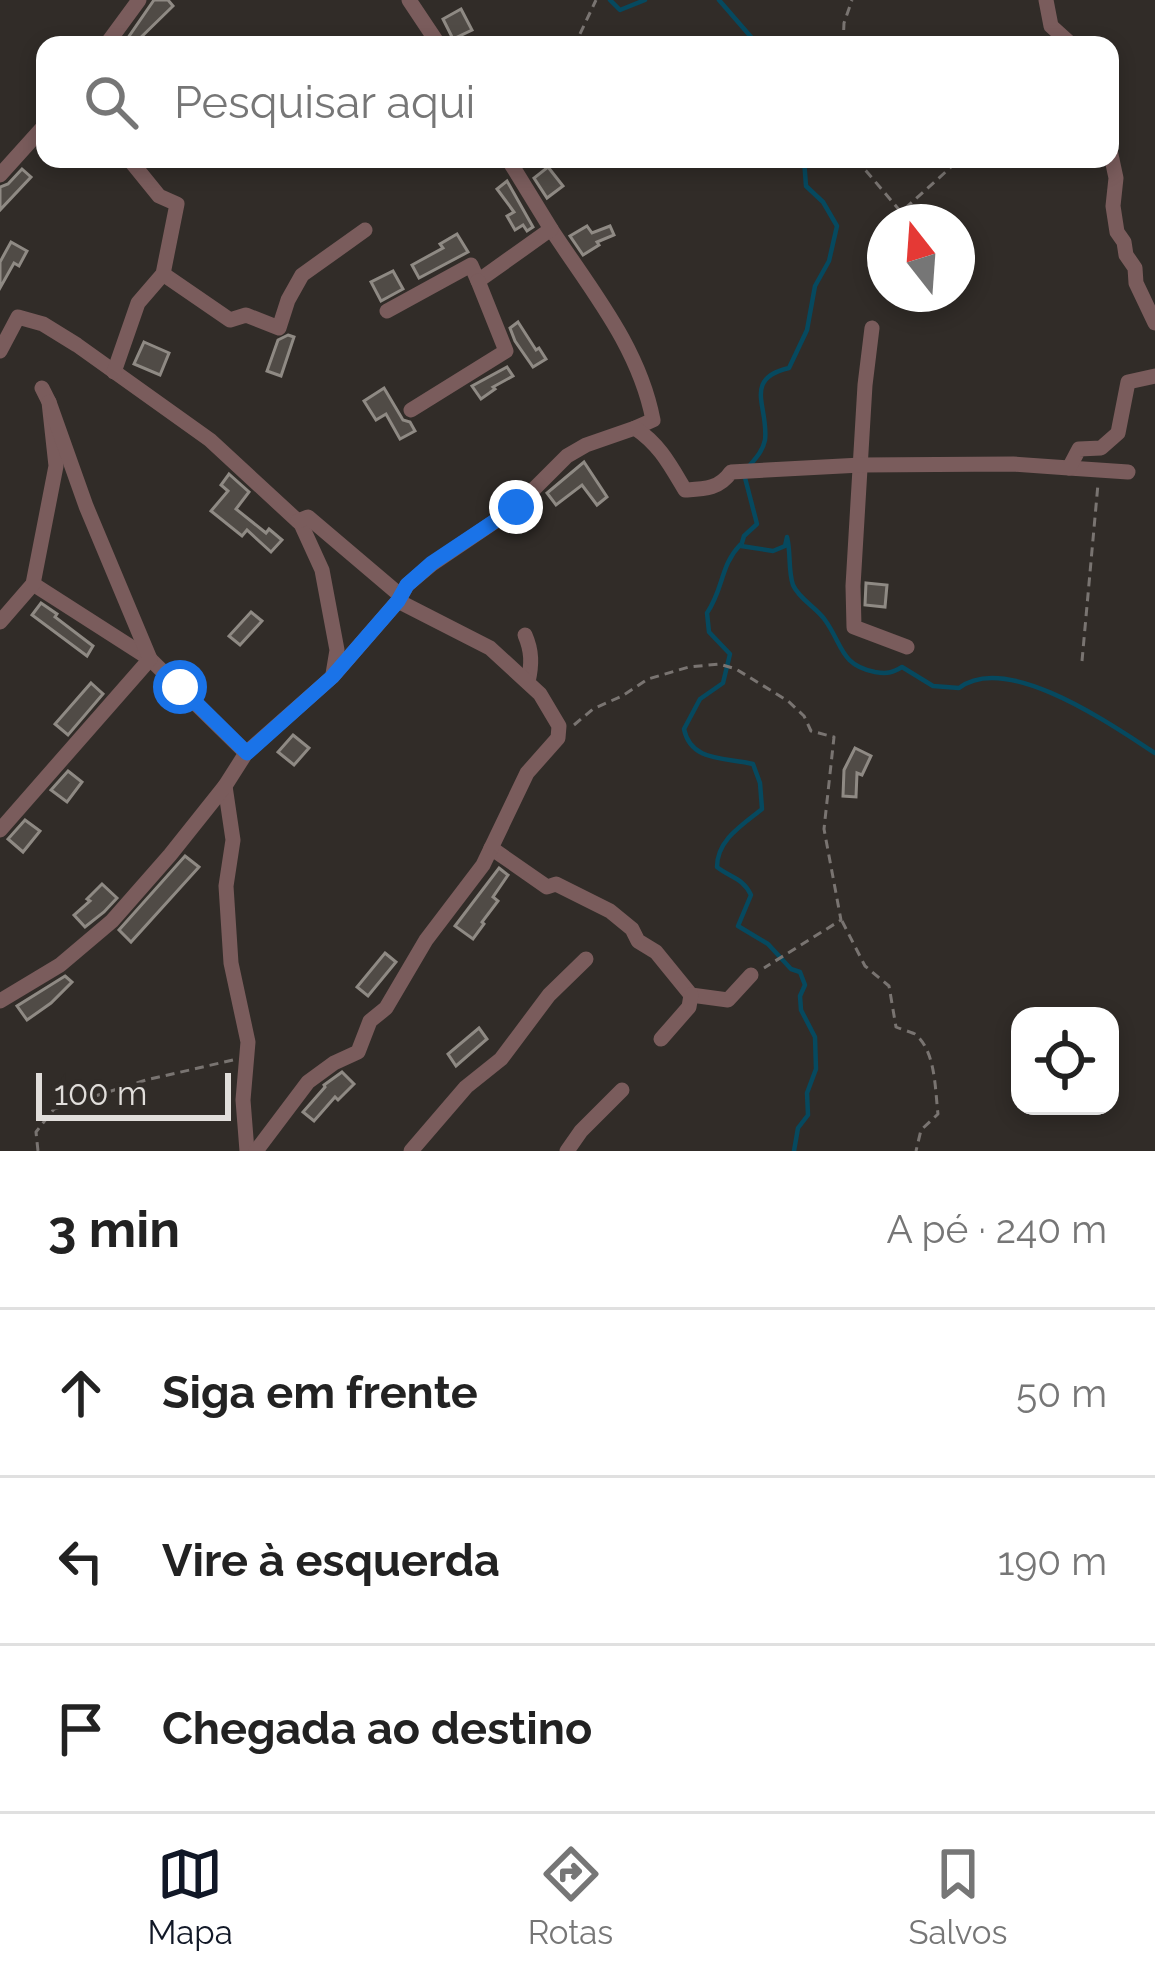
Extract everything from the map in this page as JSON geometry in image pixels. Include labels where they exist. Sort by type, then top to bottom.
[{"type":"street","points":[[113,36],[139,0]]},
{"type":"street","points":[[409,0],[433,36]]},
{"type":"street","points":[[1046,0],[1051,26],[1062,36]]},
{"type":"street","points":[[0,175],[36,135]]},
{"type":"street","points":[[115,372],[139,303],[163,274],[177,204],[160,196],[137,168]]},
{"type":"street","points":[[0,1001],[60,965],[112,921],[247,753],[332,677],[407,585],[516,507],[567,456],[653,420],[647,388],[628,346],[514,168]]},
{"type":"street","points":[[1114,168],[1117,232],[1155,323]]},
{"type":"street","points":[[478,281],[551,229]]},
{"type":"street","points":[[163,274],[230,320],[245,316],[278,328],[302,275],[365,230]]},
{"type":"street","points":[[387,310],[471,266],[506,351],[411,410]]},
{"type":"street","points":[[0,351],[18,317],[43,324],[210,440],[298,521],[322,570],[337,650],[332,677]]},
{"type":"street","points":[[872,328],[854,627],[907,647]]},
{"type":"street","points":[[1069,468],[1079,449],[1101,448],[1118,434],[1128,382],[1155,376]]},
{"type":"street","points":[[0,622],[33,584],[56,466],[46,395],[150,659]]},
{"type":"street","points":[[635,428],[666,456],[685,490],[711,489],[731,472],[861,465],[1013,464],[1128,472]]},
{"type":"street","points":[[256,1151],[308,1082],[358,1052],[370,1021],[386,1008],[404,974],[483,865],[527,773],[558,738],[559,726],[540,694],[490,648],[399,599],[308,517],[298,521]]},
{"type":"street","points":[[33,584],[150,659],[247,753]]},
{"type":"street","points":[[525,635],[532,666],[528,682]]},
{"type":"street","points":[[0,830],[150,659]]},
{"type":"street","points":[[225,786],[233,840],[226,886],[231,963],[248,1042],[243,1100],[247,1151]]},
{"type":"street","points":[[491,848],[548,887],[556,884],[610,911],[632,929],[638,941],[656,952],[691,995],[728,1000],[751,974]]},
{"type":"street","points":[[411,1151],[466,1087],[501,1059],[549,994],[586,958]]},
{"type":"street","points":[[661,1039],[689,1007],[691,995]]},
{"type":"street","points":[[567,1151],[622,1090]]},
{"type":"path","points":[[579,36],[596,0]]},
{"type":"path","points":[[843,36],[852,0]]},
{"type":"path","points":[[864,168],[901,212],[950,168]]},
{"type":"path","points":[[1082,662],[1099,470]]},
{"type":"path","points":[[558,738],[593,709],[648,679],[719,664],[736,669],[788,701],[811,731],[834,737],[824,829],[841,920],[865,966],[889,986],[896,1028],[915,1034],[933,1072],[938,1114],[921,1130],[916,1151]]},
{"type":"path","points":[[751,974],[841,920]]},
{"type":"path","points":[[38,1151],[36,1132],[54,1109],[146,1080],[247,1057]]},
{"type":"building","points":[[154,0],[168,0],[173,6],[142,36],[129,36]]},
{"type":"building","points":[[461,9],[472,30],[452,36],[443,19]]},
{"type":"building","points":[[549,168],[563,186],[547,198],[534,178]]},
{"type":"building","points":[[22,169],[31,177],[0,210],[0,187]]},
{"type":"building","points":[[507,181],[533,227],[527,231],[523,225],[515,230],[507,216],[514,212],[497,189]]},
{"type":"building","points":[[587,226],[592,233],[610,226],[614,235],[583,255],[570,236]]},
{"type":"building","points":[[457,234],[468,252],[419,278],[412,265]]},
{"type":"building","points":[[11,242],[27,251],[0,288],[0,262]]},
{"type":"building","points":[[393,271],[403,289],[381,301],[371,282]]},
{"type":"building","points":[[518,322],[546,359],[533,367],[510,328]]},
{"type":"building","points":[[294,337],[281,376],[267,371],[278,340]]},
{"type":"building","points":[[144,342],[169,353],[160,375],[134,364]]},
{"type":"building","points":[[507,367],[513,376],[481,399],[472,386]]},
{"type":"building","points":[[384,388],[415,431],[400,439],[386,414],[376,420],[364,401]]},
{"type":"building","points":[[584,462],[607,497],[597,505],[582,485],[556,505],[547,493]]},
{"type":"building","points":[[229,474],[249,492],[236,509],[282,540],[271,552],[247,530],[242,536],[211,511],[228,491],[221,485]]},
{"type":"building","points":[[866,583],[887,585],[885,607],[865,605]]},
{"type":"building","points":[[41,603],[93,646],[87,656],[32,615]]},
{"type":"building","points":[[251,612],[262,621],[240,645],[229,636]]},
{"type":"building","points":[[91,683],[103,694],[68,735],[55,724]]},
{"type":"building","points":[[293,735],[309,748],[294,765],[278,752]]},
{"type":"building","points":[[855,748],[871,756],[862,775],[857,773],[856,797],[843,796],[844,770]]},
{"type":"building","points":[[68,771],[82,782],[67,802],[51,790]]},
{"type":"building","points":[[25,820],[40,831],[23,852],[8,839]]},
{"type":"building","points":[[185,856],[199,867],[131,942],[119,930]]},
{"type":"building","points":[[499,868],[508,875],[493,897],[498,901],[473,939],[455,926]]},
{"type":"building","points":[[102,884],[117,898],[85,927],[74,915]]},
{"type":"building","points":[[385,953],[396,962],[368,996],[357,987]]},
{"type":"building","points":[[65,976],[72,982],[27,1020],[17,1006]]},
{"type":"building","points":[[479,1028],[487,1039],[456,1066],[448,1054]]},
{"type":"building","points":[[342,1072],[354,1084],[314,1121],[303,1112],[324,1085]]},
{"type":"waterway","points":[[610,0],[620,10],[645,0]]},
{"type":"waterway","points":[[719,0],[750,36]]},
{"type":"waterway","points":[[750,465],[765,440],[762,387],[766,379],[789,368],[807,330],[815,286],[829,261],[837,226],[823,202],[806,186],[805,168]]},
{"type":"waterway","points":[[744,474],[757,524],[741,546],[773,551],[785,546],[787,537],[793,585],[855,664],[883,673],[902,667],[933,686],[959,688],[979,679],[1031,685],[1087,711],[1155,753]]},
{"type":"waterway","points":[[740,545],[707,613],[709,632],[730,654],[723,683],[700,699],[684,729],[702,753],[753,764],[760,783],[762,809],[726,841],[717,867],[751,895],[738,926],[800,972],[805,985],[801,1010],[815,1037],[816,1069],[807,1093],[808,1115],[798,1128],[794,1151]]},
{"type":"route","points":[[180,687],[247,753],[332,677],[407,585],[516,507]]}]
